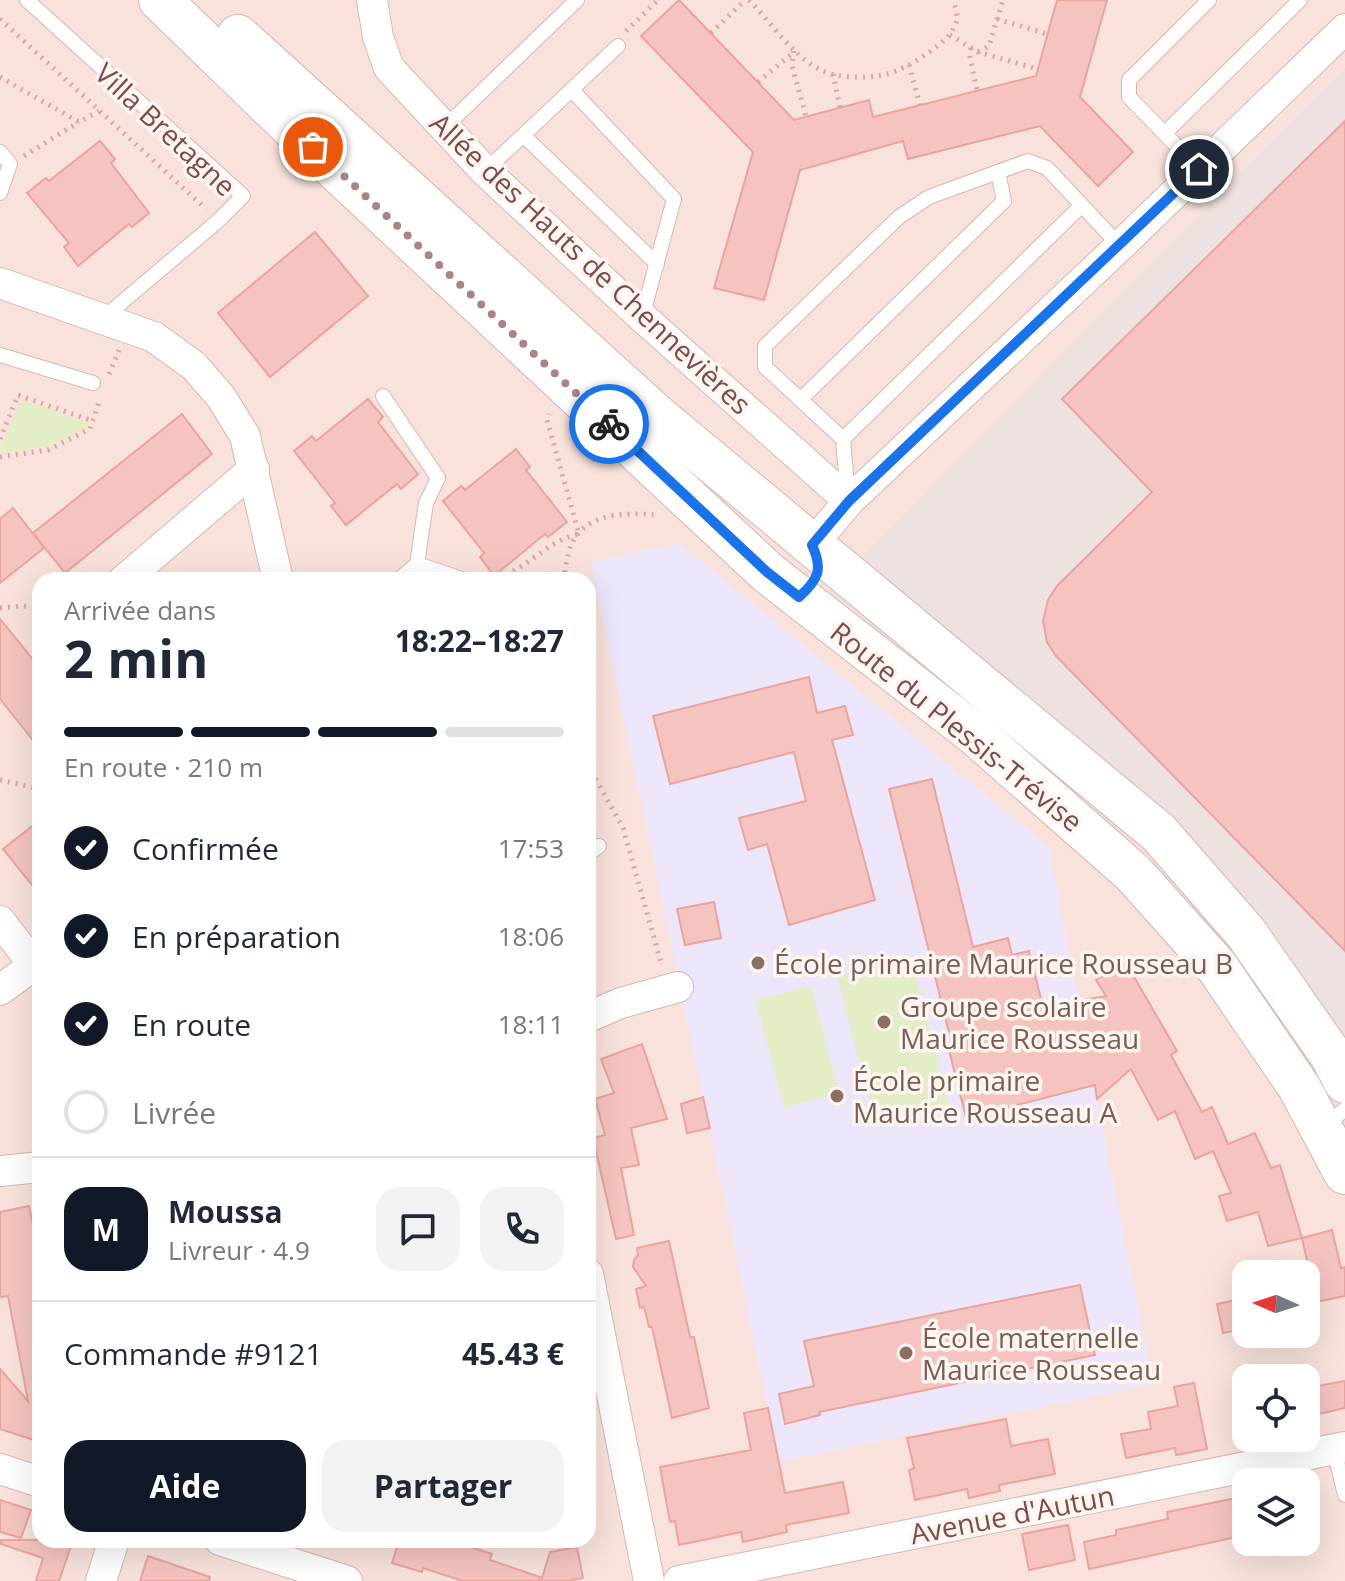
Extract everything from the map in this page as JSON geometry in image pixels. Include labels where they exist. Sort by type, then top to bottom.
[{"type":"main road","name":"Route du Plessis-Trévise","points":[[160,0],[334,168],[783,584],[976,735],[1133,873],[1217,967],[1299,1087],[1333,1119],[1345,1173]]},
{"type":"main road","name":"Route du Plessis-Trévise","points":[[199,0],[658,417],[1159,833],[1246,933],[1331,1055],[1345,1082]]},
{"type":"street","name":"Allée des Hauts de Chennevières","points":[[372,0],[378,37],[389,68],[485,171],[642,317],[849,501]]},
{"type":"street","points":[[812,545],[849,501],[1345,29]]},
{"type":"street","points":[[0,283],[154,337],[194,366],[221,397],[245,436],[276,572]]},
{"type":"street","points":[[133,572],[254,469]]},
{"type":"street","points":[[798,544],[812,545],[819,561],[817,577],[783,584],[786,548],[798,544]]},
{"type":"street","points":[[0,921],[32,962]]},
{"type":"street","points":[[0,990],[32,966]]},
{"type":"street","points":[[596,1014],[621,1003],[674,989]]},
{"type":"street","points":[[0,1171],[32,1168]]},
{"type":"street","points":[[596,1314],[649,1581]]},
{"type":"street","name":"Avenue d'Autun","points":[[679,1581],[1340,1448]]},
{"type":"street","points":[[0,1469],[32,1479]]},
{"type":"street","points":[[101,1581],[111,1548]]},
{"type":"street","points":[[245,1548],[347,1581]]},
{"type":"lane","name":"Villa Bretagne","points":[[27,0],[243,196],[115,323]]},
{"type":"lane","points":[[446,126],[577,0]]},
{"type":"lane","points":[[1199,169],[1129,97],[1129,80],[1209,0]]},
{"type":"lane","points":[[1165,133],[1300,0]]},
{"type":"lane","points":[[485,171],[618,46]]},
{"type":"lane","points":[[572,90],[674,199],[642,317]]},
{"type":"lane","points":[[524,136],[657,264]]},
{"type":"lane","points":[[0,193],[5,158]]},
{"type":"lane","points":[[849,501],[843,439],[765,367],[765,346],[899,217],[929,197],[1028,161],[1047,168],[1120,246]]},
{"type":"lane","points":[[800,400],[1004,201],[998,172]]},
{"type":"lane","points":[[843,439],[1081,206]]},
{"type":"lane","points":[[0,355],[100,386]]},
{"type":"lane","points":[[383,396],[438,478],[426,503],[417,564],[408,572]]},
{"type":"lane","points":[[417,564],[441,572]]},
{"type":"lane","points":[[1340,1448],[1345,1495]]},
{"type":"path","points":[[618,46],[624,32],[658,0]]},
{"type":"path","points":[[711,33],[747,0],[794,51],[815,66],[833,74],[886,75],[909,65],[950,35],[958,20],[953,0]]},
{"type":"path","points":[[978,52],[989,46],[1003,0]]},
{"type":"path","points":[[0,19],[218,221]]},
{"type":"path","points":[[997,19],[1047,34]]},
{"type":"path","points":[[950,35],[978,52],[1038,69]]},
{"type":"path","points":[[971,48],[977,91]]},
{"type":"path","points":[[758,82],[794,51]]},
{"type":"path","points":[[794,51],[792,66],[806,116]]},
{"type":"path","points":[[909,65],[920,105]]},
{"type":"path","points":[[833,74],[840,107]]},
{"type":"path","points":[[0,77],[79,122]]},
{"type":"path","points":[[5,158],[99,111]]},
{"type":"path","points":[[0,457],[48,450],[90,429],[115,323]]},
{"type":"path","points":[[562,379],[547,420],[579,534]]},
{"type":"path","points":[[0,439],[18,395],[93,421]]},
{"type":"path","points":[[565,572],[572,542],[587,524],[606,516],[668,516]]},
{"type":"path","points":[[513,572],[563,538],[579,534]]},
{"type":"path","points":[[0,608],[32,607]]},
{"type":"path","points":[[596,779],[623,828],[674,989]]},
{"type":"path","points":[[0,780],[32,787]]},
{"type":"shaded area","points":[[0,0],[1345,0],[1345,67],[828,590],[1155,861],[1309,1081],[1345,1158],[1345,1581],[0,1581]]},
{"type":"shaded area","points":[[1345,67],[1345,1158],[1309,1081],[1155,861],[828,590]]},
{"type":"shaded area","name":"Groupe scolaire Maurice Rousseau","points":[[679,543],[1049,847],[1153,1384],[779,1462],[596,586],[596,572],[593,572],[591,562]]},
{"type":"green space","points":[[22,400],[89,423],[87,428],[50,445],[3,454],[0,449]]},
{"type":"green space","points":[[911,957],[949,1104],[875,1123],[837,976]]},
{"type":"green space","points":[[811,986],[839,1093],[784,1108],[756,1000]]},
{"type":"building","points":[[679,0],[794,120],[869,100],[873,117],[1036,76],[1057,0],[1107,0],[1080,97],[1133,152],[1098,186],[1040,126],[908,159],[903,141],[800,170],[764,300],[714,288],[753,152],[641,36]]},
{"type":"building","points":[[1345,121],[1345,951],[1056,656],[1047,642],[1043,621],[1048,600],[1057,586],[1152,492],[1062,399]]},
{"type":"building","points":[[100,141],[115,159],[111,163],[149,213],[132,227],[129,224],[78,266],[64,247],[69,243],[27,193],[46,178],[49,181]]},
{"type":"building","points":[[315,232],[368,296],[270,377],[218,313]]},
{"type":"building","points":[[368,399],[383,417],[378,422],[418,474],[401,489],[397,484],[346,525],[331,506],[335,503],[294,451],[312,436],[316,441]]},
{"type":"building","points":[[182,414],[212,454],[66,572],[33,533]]},
{"type":"building","points":[[516,449],[530,467],[526,470],[567,522],[548,537],[545,534],[499,572],[491,572],[480,557],[484,553],[443,501],[461,486],[465,490]]},
{"type":"building","points":[[13,508],[44,548],[0,583],[0,519]]},
{"type":"building","points":[[0,619],[32,658],[32,739],[0,699]]},
{"type":"building","points":[[809,677],[817,713],[845,706],[853,735],[832,740],[875,900],[789,925],[767,844],[748,850],[739,818],[806,801],[794,752],[670,784],[653,716]]},
{"type":"building","points":[[932,779],[973,947],[1008,938],[1012,955],[1029,951],[1043,1007],[1106,996],[1096,980],[1126,963],[1177,1051],[1171,1055],[1202,1112],[1212,1107],[1228,1144],[1255,1133],[1271,1168],[1280,1165],[1302,1238],[1268,1246],[1258,1212],[1227,1221],[1219,1196],[1231,1193],[1213,1151],[1195,1159],[1175,1111],[1158,1120],[1131,1069],[1097,1099],[1095,1085],[966,1118],[945,1034],[949,1033],[889,789]]},
{"type":"building","points":[[32,826],[32,885],[3,849]]},
{"type":"building","points":[[714,902],[721,938],[685,945],[677,909]]},
{"type":"building","points":[[642,1044],[667,1119],[631,1128],[639,1165],[621,1168],[634,1235],[616,1239],[596,1151],[596,1137],[605,1135],[596,1099],[614,1093],[601,1059]]},
{"type":"building","points":[[703,1097],[710,1128],[687,1133],[681,1104]]},
{"type":"building","points":[[29,1206],[32,1220],[32,1439],[0,1429],[0,1369],[28,1401],[8,1296],[0,1297],[0,1212]]},
{"type":"building","points":[[1332,1230],[1341,1268],[1345,1267],[1345,1296],[1320,1301],[1320,1260],[1307,1260],[1302,1238]]},
{"type":"building","points":[[669,1241],[709,1408],[672,1418],[652,1327],[649,1327],[644,1307],[640,1308],[636,1289],[646,1286],[633,1267],[638,1255],[637,1248]]},
{"type":"building","points":[[1080,1285],[1095,1355],[819,1412],[820,1415],[785,1424],[779,1394],[814,1386],[804,1341]]},
{"type":"building","points":[[1232,1301],[1232,1331],[1223,1333],[1217,1304]]},
{"type":"building","points":[[1345,1381],[1345,1408],[1320,1414],[1320,1385]]},
{"type":"building","points":[[1194,1383],[1207,1449],[1176,1455],[1175,1448],[1126,1458],[1121,1434],[1151,1429],[1148,1412],[1178,1406],[1174,1387]]},
{"type":"building","points":[[768,1408],[785,1493],[843,1482],[849,1513],[786,1525],[787,1532],[743,1542],[741,1532],[679,1545],[675,1521],[670,1522],[660,1467],[751,1450],[744,1413]]},
{"type":"building","points":[[1006,1419],[1011,1446],[1048,1439],[1055,1474],[999,1485],[1000,1491],[969,1498],[967,1489],[915,1500],[909,1470],[914,1468],[907,1438]]},
{"type":"building","points":[[1232,1499],[1232,1538],[1089,1569],[1084,1542],[1116,1535],[1116,1530],[1168,1519],[1167,1512]]},
{"type":"building","points":[[0,1500],[31,1510],[21,1538],[0,1532]]},
{"type":"building","points":[[1068,1525],[1075,1560],[1029,1570],[1022,1534]]},
{"type":"building","points":[[1,1540],[32,1540],[32,1548],[70,1548],[59,1581],[36,1581],[43,1558],[1,1544]]},
{"type":"building","points":[[397,1548],[474,1548],[492,1554],[490,1560],[540,1577],[539,1581],[463,1581],[423,1568],[422,1572],[392,1563]]},
{"type":"building","points":[[577,1548],[583,1578],[541,1581],[550,1552]]},
{"type":"building","points":[[148,1556],[210,1577],[209,1581],[140,1581]]},
{"type":"way so far","points":[[313,147],[609,424]]},
{"type":"place","name":"École primaire Maurice Rousseau B","points":[[758,963]]},
{"type":"place","name":"Groupe scolaire Maurice Rousseau","points":[[884,1022]]},
{"type":"place","name":"École primaire Maurice Rousseau A","points":[[837,1096]]},
{"type":"place","name":"École maternelle Maurice Rousseau","points":[[906,1353]]},
{"type":"route","points":[[609,424],[767,572],[799,597],[817,577],[819,561],[812,545],[849,501],[1199,169]]}]
